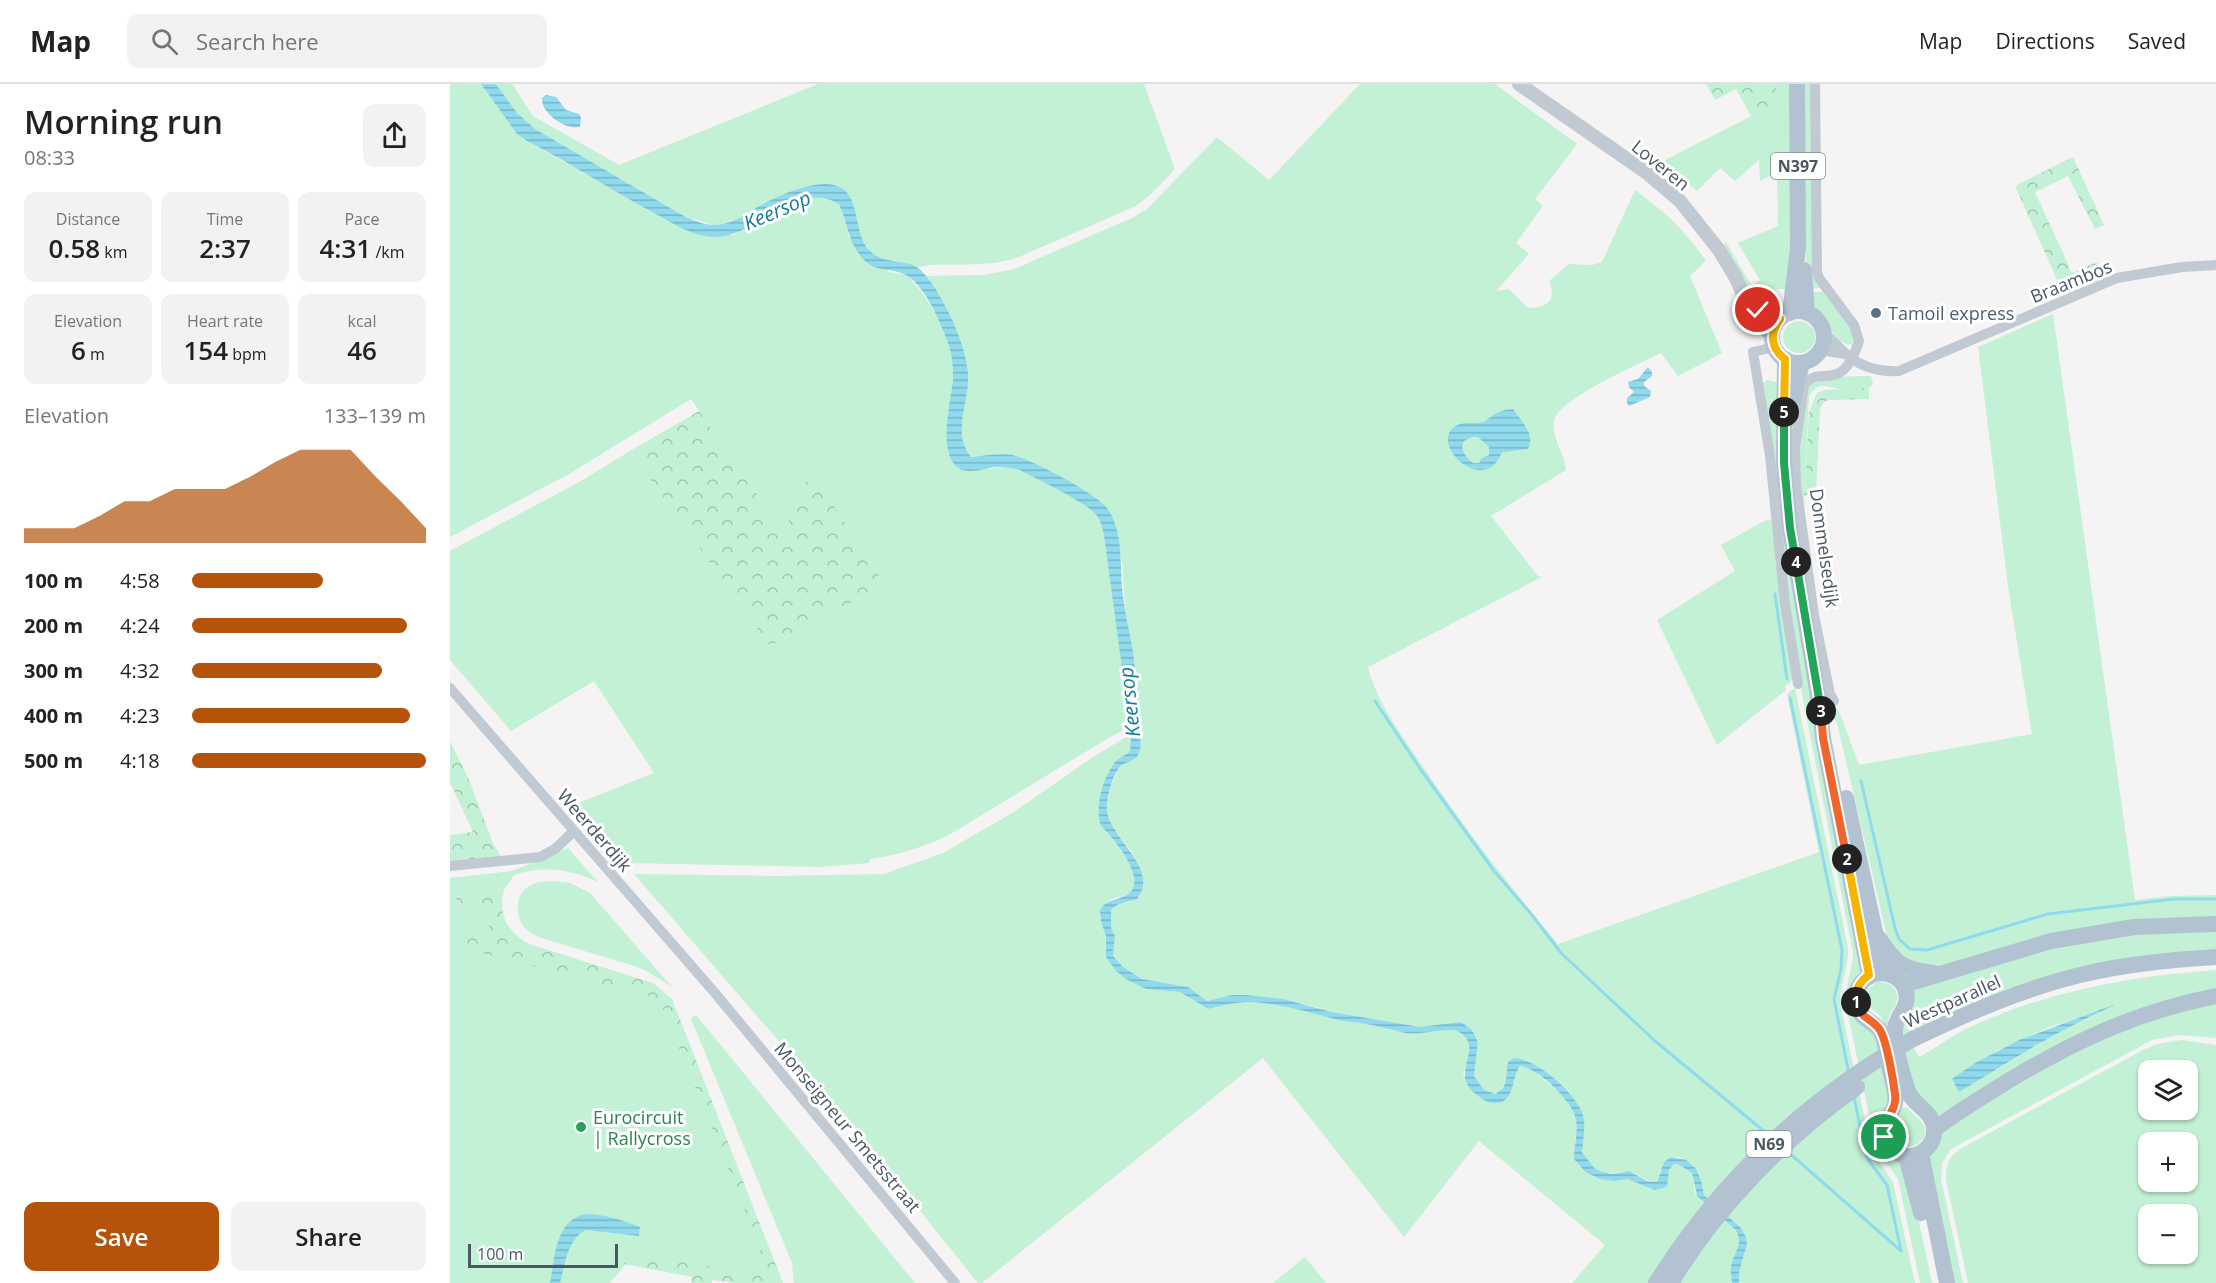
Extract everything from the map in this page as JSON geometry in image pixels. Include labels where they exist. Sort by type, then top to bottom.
[{"type":"main road","name":"N397","points":[[1783,351],[1776,324],[1785,316],[1798,249],[1797,84]]},
{"type":"main road","name":"N397","points":[[1798,249],[1804,270],[1808,313]]},
{"type":"main road","points":[[1783,351],[1815,357],[1822,342],[1818,321],[1808,313],[1785,316]]},
{"type":"main road","name":"Dommelsedijk","points":[[1783,351],[1784,463],[1790,528],[1876,934],[1876,974]]},
{"type":"main road","name":"Dommelsedijk","points":[[1827,705],[1823,738],[1876,974]]},
{"type":"main road","points":[[1903,985],[1936,973],[2051,941],[2091,933],[2134,927],[2216,924]]},
{"type":"main road","points":[[1876,934],[1897,962],[1917,972],[1936,973]]},
{"type":"main road","name":"Westparallel","points":[[1671,1283],[1700,1240],[1731,1201],[1785,1146],[1840,1099],[1916,1043],[1968,1012],[2071,977],[2140,964],[2216,957]]},
{"type":"main road","name":"Westparallel","points":[[1656,1283],[1694,1228],[1757,1155],[1832,1091],[1867,1066],[1916,1043],[2056,992],[2141,973],[2216,967]]},
{"type":"main road","points":[[1935,1129],[1929,1114],[1911,1098],[1904,1077],[1894,1028],[1907,1000],[1903,985],[1894,976],[1876,974],[1861,982],[1857,990],[1857,1006],[1863,1016],[1877,1026],[1883,1038],[1896,1102],[1887,1118],[1884,1133],[1886,1142],[1892,1149],[1913,1154],[1930,1145],[1935,1129],[1955,1113],[2079,1041],[2160,1009],[2216,996]]},
{"type":"main road","points":[[1913,1154],[1918,1201],[1936,1283]]},
{"type":"main road","points":[[1913,1154],[1947,1283]]},
{"type":"street","name":"Loveren","points":[[1519,84],[1647,173],[1680,201],[1719,250],[1736,278],[1758,325],[1783,351]]},
{"type":"street","points":[[1815,84],[1817,272],[1854,325],[1858,335],[1858,343],[1848,356]]},
{"type":"street","name":"Braambos","points":[[1822,342],[1877,370],[1904,369],[2117,278],[2182,267],[2216,265]]},
{"type":"street","points":[[1748,304],[1764,314],[1785,316]]},
{"type":"street","name":"Braambos","points":[[1822,342],[1834,340],[1848,356]]},
{"type":"street","points":[[1783,351],[1753,352],[1770,456],[1785,604],[1798,684]]},
{"type":"street","name":"Dommelsedijk","points":[[1827,705],[1830,694],[1814,615],[1801,521],[1795,448],[1804,386],[1815,376],[1838,374],[1845,369],[1848,356]]},
{"type":"street","name":"Weerderdijk","points":[[450,688],[715,993]]},
{"type":"street","points":[[450,866],[540,856],[555,849],[574,831]]},
{"type":"street","name":"Monseigneur Smetsstraat","points":[[715,993],[955,1283]]},
{"type":"green space","points":[[450,84],[481,84],[517,134],[648,210],[733,235],[776,210],[800,200],[825,197],[840,204],[849,237],[889,272],[907,275],[933,309],[946,336],[953,364],[948,454],[967,471],[1000,468],[1020,470],[1082,504],[1099,519],[1105,540],[1131,727],[1110,737],[949,835],[911,850],[871,859],[869,863],[820,867],[625,863],[576,804],[654,773],[594,681],[511,731],[450,660],[450,551],[581,481],[630,451],[770,646],[883,586],[884,583],[813,474],[782,536],[765,506],[691,399],[569,474],[450,537]]},
{"type":"green space","points":[[496,84],[512,84],[533,116],[619,165],[818,84],[1144,84],[1175,169],[1136,206],[1019,257],[985,264],[913,267],[886,260],[870,251],[860,235],[853,204],[820,184],[798,189],[770,200],[729,224],[713,225],[684,216],[535,129],[517,113]]},
{"type":"green space","points":[[1360,84],[1495,84],[1577,144],[1535,199],[1543,206],[1516,243],[1529,254],[1496,291],[1509,289],[1528,308],[1535,308],[1549,302],[1552,293],[1549,281],[1569,264],[1592,265],[1602,262],[1635,190],[1674,222],[1706,261],[1690,276],[1722,353],[1678,376],[1661,353],[1601,383],[1559,412],[1554,421],[1554,427],[1566,470],[1491,516],[1538,576],[1542,577],[1368,667],[1383,706],[1454,811],[1504,878],[1558,944],[1819,852],[1787,694],[1795,688],[1848,948],[1840,1000],[1841,1008],[1869,1139],[1877,1159],[1893,1182],[1915,1283],[1739,1283],[1739,1272],[1747,1244],[1746,1237],[1741,1228],[1704,1195],[1699,1174],[1680,1157],[1671,1157],[1660,1171],[1657,1182],[1631,1173],[1604,1173],[1593,1168],[1586,1161],[1583,1152],[1581,1113],[1578,1105],[1566,1090],[1544,1072],[1520,1058],[1499,1092],[1487,1092],[1474,1076],[1478,1042],[1472,1030],[1420,1027],[1246,995],[1207,1001],[1186,987],[1156,983],[1135,975],[1113,956],[1115,937],[1111,928],[1111,910],[1117,905],[1131,902],[1139,867],[1131,850],[1108,823],[1106,811],[1111,786],[1118,770],[1139,754],[1141,744],[1135,662],[1125,608],[1122,562],[1115,523],[999,454],[971,457],[962,435],[967,375],[963,351],[950,317],[924,276],[984,275],[1014,269],[1132,218],[1147,209],[1217,137],[1269,180]]},
{"type":"green space","points":[[1706,84],[1776,84],[1777,103],[1751,116],[1736,89],[1715,100]]},
{"type":"green space","points":[[1776,84],[1792,84],[1791,289],[1769,289],[1755,284],[1760,280],[1738,243],[1778,226],[1777,172],[1760,181],[1759,160],[1735,181],[1720,168],[1697,191],[1661,162],[1777,103]]},
{"type":"green space","points":[[1803,84],[1813,84],[1820,288],[1808,289],[1804,216]]},
{"type":"green space","points":[[2073,157],[2104,225],[2095,229],[2068,176],[2035,192],[2072,273],[2097,262],[2105,277],[2064,295],[2015,186]]},
{"type":"green space","points":[[1726,242],[1751,285],[1765,294],[1763,309],[1754,301],[1723,246]]},
{"type":"green space","points":[[1826,291],[1855,331],[1852,345],[1838,338],[1825,325],[1808,293]]},
{"type":"green space","points":[[2053,314],[2135,900],[2169,896],[2216,895],[2216,922],[2027,940],[1936,967],[1914,966],[1888,941],[1837,723],[1828,709],[1821,682],[1791,429],[1794,412],[1802,387],[1794,448],[1830,703],[1839,711],[1859,765],[2032,734],[2009,593],[1978,347]]},
{"type":"green space","points":[[1799,321],[1811,325],[1815,337],[1811,349],[1799,353],[1787,349],[1783,337],[1787,325]]},
{"type":"green space","points":[[1871,376],[1873,384],[1869,388],[1846,390],[1819,386],[1809,396],[1803,518],[1799,463],[1805,391],[1818,377]]},
{"type":"green space","points":[[1767,380],[1781,383],[1863,969],[1856,980],[1874,1032],[1891,1093],[1882,1116],[1914,1198],[1932,1283],[1920,1283],[1898,1179],[1880,1153],[1874,1138],[1846,1005],[1853,952],[1803,700],[1788,604],[1763,383]]},
{"type":"green space","points":[[1869,388],[1869,399],[1828,400],[1823,403],[1820,409],[1816,493],[1804,496],[1809,412],[1817,393],[1825,390]]},
{"type":"green space","points":[[699,411],[765,506],[782,536],[808,477],[813,474],[884,583],[883,586],[770,646],[630,451]]},
{"type":"green space","points":[[1773,519],[1793,677],[1785,686],[1786,690],[1717,745],[1657,620],[1735,571],[1721,545],[1764,521]]},
{"type":"green space","points":[[1131,734],[1130,751],[1116,761],[1106,779],[1101,826],[1126,857],[1135,884],[1130,893],[1110,900],[1100,910],[1106,936],[1106,957],[1146,989],[1180,992],[1207,1009],[1238,1003],[1260,1003],[1294,1008],[1339,1020],[1412,1034],[1450,1030],[1461,1032],[1468,1041],[1469,1047],[1463,1075],[1492,1103],[1520,1066],[1533,1071],[1566,1099],[1575,1114],[1576,1158],[1579,1165],[1590,1175],[1632,1180],[1654,1190],[1677,1163],[1692,1173],[1695,1193],[1735,1229],[1740,1242],[1732,1283],[1572,1283],[1605,1245],[1479,1141],[1404,1237],[1263,1058],[982,1283],[978,1283],[847,1120],[634,874],[775,876],[884,874],[943,853],[1014,812],[1093,757]]},
{"type":"green space","points":[[450,741],[470,782],[492,841],[501,857],[450,862],[450,835],[473,832],[450,782]]},
{"type":"green space","name":"Eurocircuit | Rallycross","points":[[568,848],[598,882],[567,871],[536,870],[514,875],[504,890],[456,897],[458,907],[487,906],[490,940],[466,936],[660,998],[770,1269],[766,1276],[626,1256],[625,1265],[610,1283],[450,1283],[450,878],[512,871]]},
{"type":"green space","points":[[552,881],[570,883],[590,893],[672,987],[645,970],[538,937],[527,930],[518,913],[521,895],[532,884]]},
{"type":"green space","points":[[504,890],[503,915],[510,928],[521,939],[529,944],[653,983],[672,999],[783,1283],[735,1283],[712,1280],[712,1283],[691,1283],[692,1277],[624,1264],[625,1254],[763,1274],[767,1272],[758,1243],[659,999],[463,948],[466,936],[490,939],[487,907],[457,907],[456,897]]},
{"type":"green space","points":[[2216,928],[2216,954],[2139,961],[1907,1035],[1919,1057],[1960,1032],[1996,1016],[2088,988],[2152,977],[2216,970],[2216,993],[2182,1000],[1939,1116],[1914,1093],[1899,1033],[1911,989],[2074,939]],"holes":[[[2114,1006],[2066,1028],[1961,1091],[1996,1051],[2047,1028]]]},
{"type":"green space","points":[[1877,982],[1890,985],[1897,994],[1895,1005],[1889,1016],[1887,1035],[1883,1020],[1868,1006],[1865,997],[1866,991]]},
{"type":"green space","points":[[2216,999],[2216,1038],[2179,1035],[2152,1040],[1951,1149],[1942,1163],[1941,1179],[1963,1283],[1951,1283],[1927,1159],[1943,1129],[2070,1049]]},
{"type":"green space","points":[[697,1016],[915,1283],[794,1283],[792,1263],[691,1019]]},
{"type":"green space","points":[[2182,1040],[2216,1045],[2216,1283],[1968,1283],[1946,1180],[1947,1166],[1953,1155],[1960,1149],[2157,1044]]},
{"type":"green space","points":[[1907,1107],[1925,1128],[1924,1138],[1915,1145],[1909,1146],[1899,1143],[1893,1131],[1902,1108]]},
{"type":"green space","points":[[1305,1257],[1326,1283],[1273,1283]]},
{"type":"water","name":"Keersop","points":[[481,84],[496,84],[517,113],[535,129],[684,216],[702,223],[720,225],[731,222],[774,199],[807,187],[828,184],[845,190],[853,205],[863,242],[868,249],[887,260],[908,263],[920,270],[929,279],[953,321],[964,352],[968,373],[962,437],[971,457],[1002,454],[1021,458],[1077,486],[1107,508],[1116,526],[1120,546],[1123,596],[1133,650],[1141,743],[1137,757],[1120,767],[1115,775],[1109,791],[1107,806],[1108,817],[1142,875],[1143,887],[1137,899],[1117,905],[1111,910],[1111,928],[1115,936],[1113,956],[1123,967],[1142,979],[1188,987],[1207,1001],[1232,995],[1246,995],[1283,999],[1332,1012],[1420,1027],[1461,1022],[1472,1030],[1478,1042],[1474,1076],[1484,1090],[1495,1094],[1500,1091],[1505,1084],[1508,1062],[1514,1058],[1544,1070],[1573,1097],[1583,1115],[1582,1152],[1594,1168],[1612,1174],[1629,1171],[1647,1181],[1657,1182],[1664,1162],[1671,1157],[1686,1160],[1696,1169],[1704,1195],[1741,1228],[1746,1237],[1747,1244],[1739,1272],[1739,1283],[1732,1283],[1731,1271],[1739,1245],[1738,1235],[1735,1229],[1697,1196],[1692,1173],[1674,1164],[1669,1170],[1667,1187],[1654,1190],[1628,1179],[1614,1181],[1600,1179],[1585,1172],[1574,1159],[1575,1116],[1560,1094],[1543,1078],[1520,1066],[1506,1100],[1494,1103],[1483,1099],[1469,1087],[1465,1079],[1469,1046],[1466,1038],[1459,1032],[1449,1030],[1405,1033],[1342,1021],[1284,1006],[1260,1003],[1238,1003],[1208,1009],[1180,992],[1146,989],[1116,971],[1106,957],[1106,936],[1100,910],[1106,903],[1128,894],[1133,888],[1134,879],[1127,859],[1101,826],[1099,802],[1107,776],[1115,762],[1130,751],[1131,734],[1105,540],[1097,516],[1072,497],[1020,470],[997,467],[969,471],[958,468],[954,464],[947,446],[948,411],[953,379],[952,365],[949,347],[941,325],[931,304],[911,279],[899,272],[875,267],[860,255],[855,249],[839,204],[823,198],[807,198],[729,235],[713,237],[697,234],[668,221],[527,141],[517,134]]},
{"type":"water","points":[[546,95],[556,97],[566,110],[579,114],[580,127],[568,126],[550,115],[543,104],[542,98]]},
{"type":"water","points":[[1648,367],[1652,376],[1644,382],[1644,386],[1651,391],[1650,397],[1629,406],[1627,398],[1634,392],[1628,382],[1638,379]]},
{"type":"water","points":[[1513,409],[1529,433],[1528,449],[1502,452],[1494,465],[1484,470],[1473,469],[1454,456],[1449,446],[1448,436],[1453,428],[1464,423],[1484,422],[1497,413]],"holes":[[[1478,437],[1489,447],[1489,455],[1482,458],[1479,463],[1473,463],[1462,447],[1464,441]]]},
{"type":"water","points":[[2113,1005],[2055,1035],[1959,1092],[1952,1079],[1975,1063],[2019,1040]]},
{"type":"water","points":[[585,1214],[613,1218],[640,1227],[639,1236],[586,1230],[571,1246],[560,1283],[550,1283],[555,1252],[562,1232],[575,1218]]},
{"type":"waterway","points":[[1775,594],[1787,679]]},
{"type":"waterway","points":[[1790,698],[1842,950],[1841,969],[1834,999],[1849,1074]]},
{"type":"waterway","points":[[1375,701],[1421,770],[1494,871],[1561,953],[1655,1041],[1771,1137]]},
{"type":"waterway","points":[[1861,781],[1895,928],[1899,939],[1910,949],[1927,950],[2048,914],[2174,899],[2216,899]]},
{"type":"waterway","points":[[1787,1151],[1901,1251],[1887,1185],[1867,1158],[1854,1098]]},
{"type":"place","name":"Tamoil express","points":[[1876,313]]},
{"type":"place","name":"Eurocircuit | Rallycross","points":[[581,1127]]},
{"type":"route","points":[[1758,310],[1780,319],[1772,336],[1774,347],[1785,359],[1786,369],[1784,463],[1790,528],[1823,738],[1869,975],[1859,986],[1855,998],[1859,1011],[1877,1026],[1883,1038],[1895,1095],[1894,1108],[1884,1124],[1884,1137]]}]
